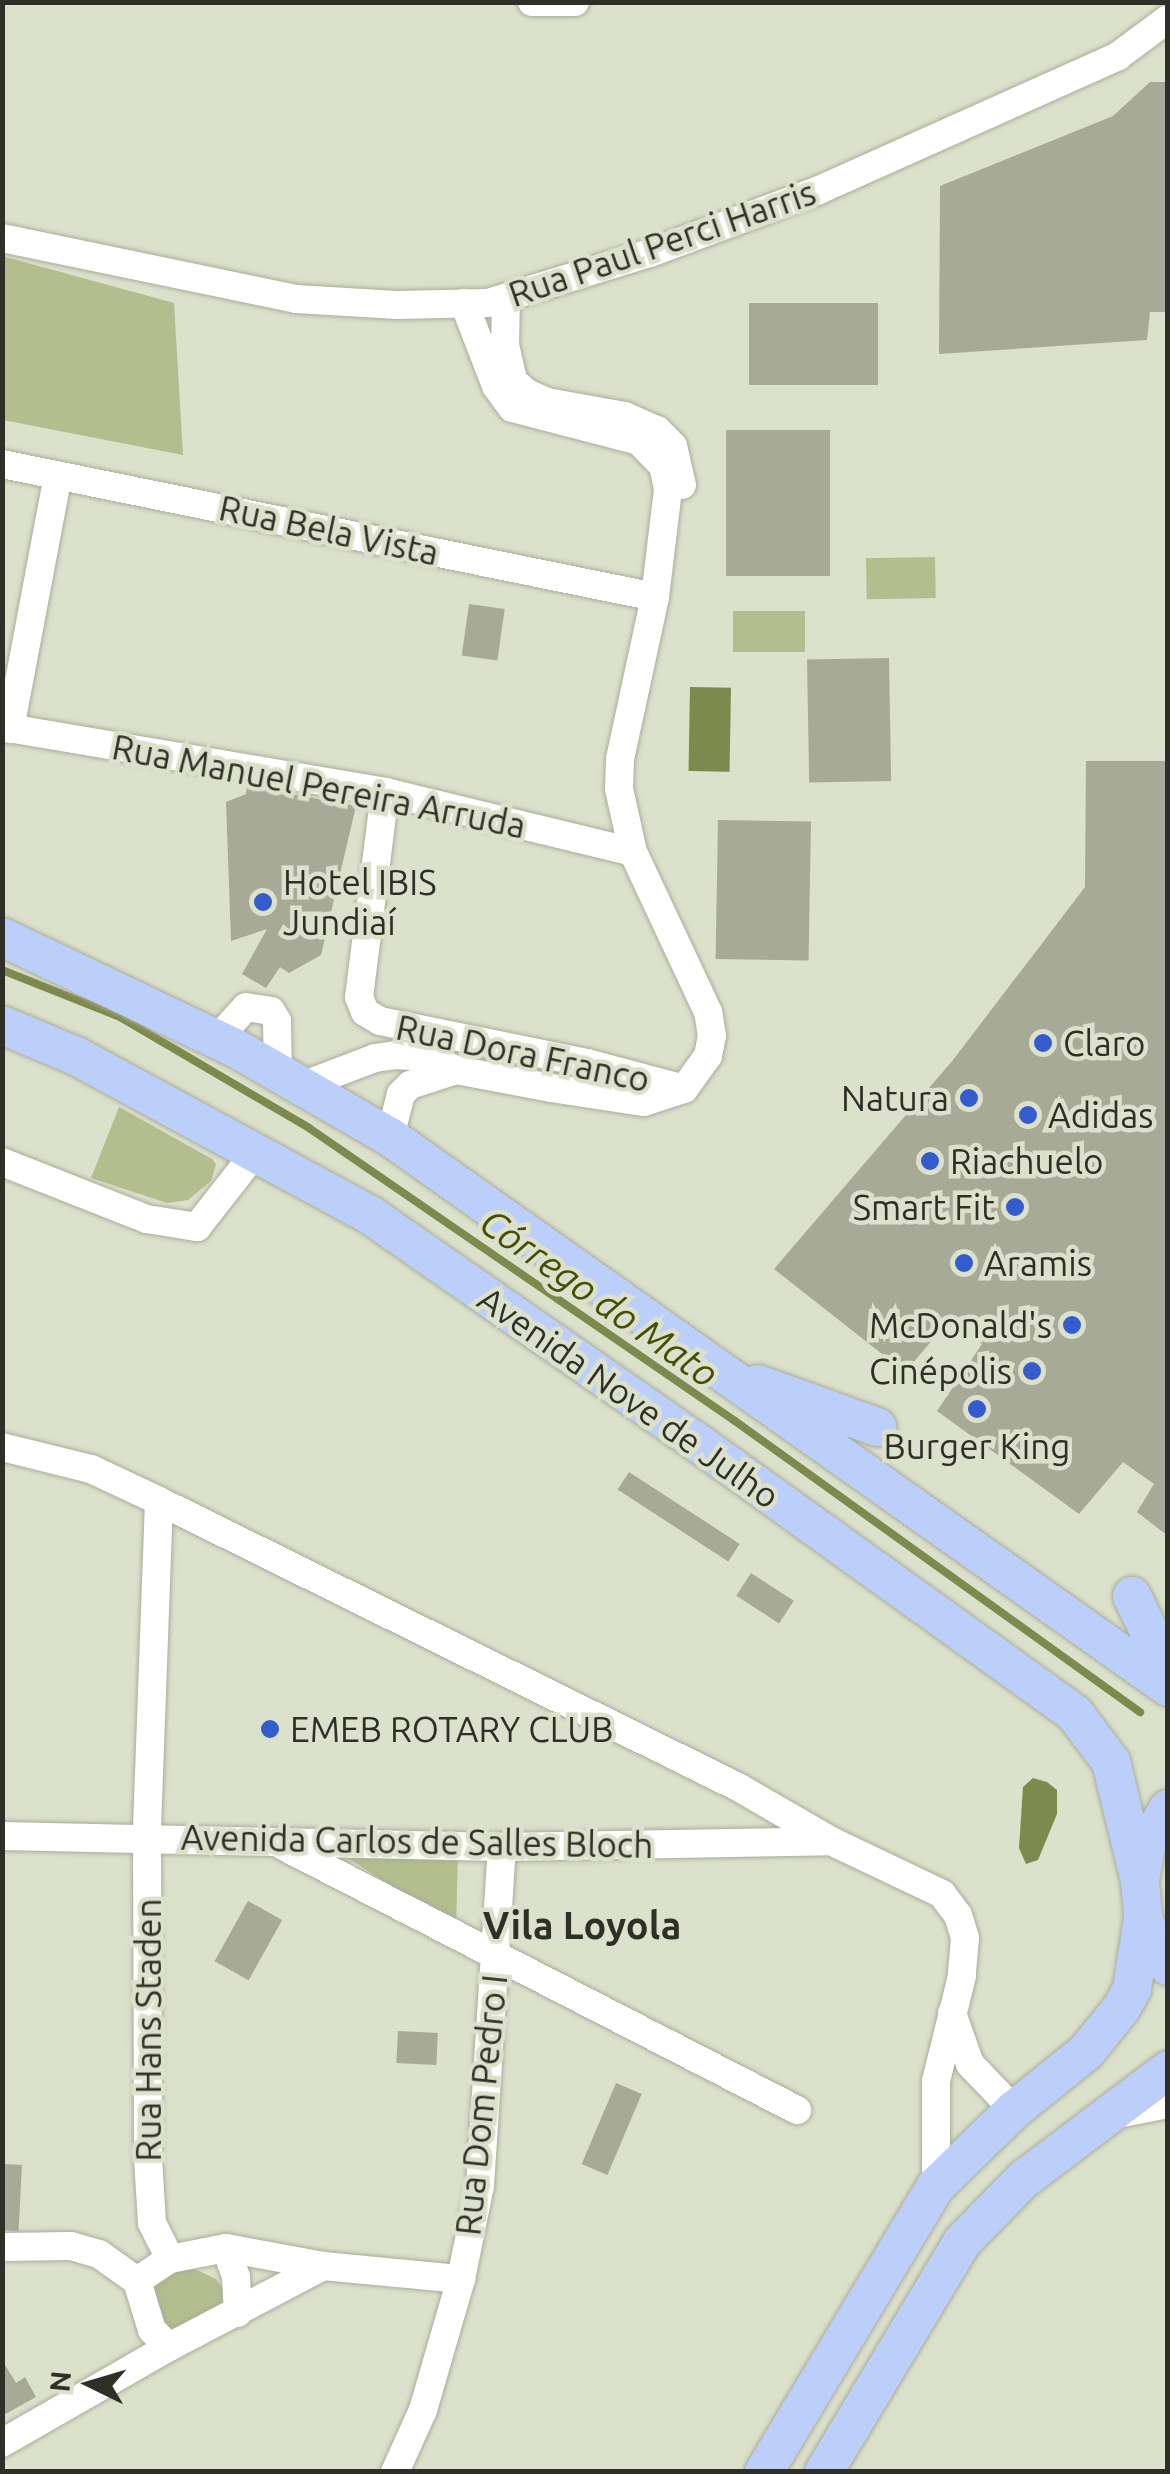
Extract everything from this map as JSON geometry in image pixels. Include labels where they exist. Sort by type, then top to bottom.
[{"type":"main road","name":"Avenida Nove de Julho","points":[[2,937],[217,1039],[390,1137],[1168,1686]]},
{"type":"main road","name":"Avenida Nove de Julho","points":[[2,1026],[78,1057],[370,1215],[701,1444],[1074,1714],[1112,1762],[1142,1900]]},
{"type":"main road","points":[[726,1374],[878,1427]]},
{"type":"main road","points":[[1132,1596],[1168,1671]]},
{"type":"main road","points":[[764,2472],[936,2186],[1014,2110],[1086,2052],[1122,2009],[1132,1990],[1146,1846],[1168,1808]]},
{"type":"main road","points":[[1142,1900],[1157,1953],[1168,1966]]},
{"type":"main road","points":[[824,2472],[962,2242],[1024,2178],[1168,2070]]},
{"type":"street","points":[[532,2],[576,2]]},
{"type":"street","name":"Rua Paul Perci Harris","points":[[2,238],[296,299],[396,305],[506,298],[650,253],[818,190],[1118,56],[1168,19]]},
{"type":"street","name":"Rua Dora Franco","points":[[506,298],[505,345],[513,381],[527,393],[626,416],[657,430],[672,446],[682,487],[680,527],[655,597]]},
{"type":"street","name":"Rua Dora Franco","points":[[385,792],[362,970],[361,1007],[380,1021],[586,1062],[684,1089],[708,1056],[712,1036],[708,1012],[633,852],[623,818],[620,759],[655,597],[668,489],[663,466],[639,442],[512,408],[496,386],[464,303]]},
{"type":"street","name":"Rua Bela Vista","points":[[2,464],[655,597]]},
{"type":"street","points":[[6,728],[58,474]]},
{"type":"street","name":"Rua Manuel Pereira Arruda","points":[[6,728],[385,792],[633,852]]},
{"type":"street","points":[[291,1078],[396,1055],[426,1057],[456,1070],[626,1101],[662,1099],[684,1089]]},
{"type":"street","points":[[390,1137],[402,1094],[410,1085],[456,1070]]},
{"type":"street","points":[[2,1162],[147,1219],[197,1227],[254,1153]]},
{"type":"street","points":[[2,1447],[91,1468],[738,1787],[831,1840],[942,1894],[958,1915],[964,1938],[962,1976],[936,2081],[936,2186]]},
{"type":"street","name":"Rua Hans Staden","points":[[159,1501],[147,1836],[148,2201],[152,2223],[170,2259]]},
{"type":"street","name":"Avenida Carlos de Salles Bloch","points":[[2,1836],[147,1836],[502,1848],[831,1840]]},
{"type":"street","points":[[278,1843],[797,2110]]},
{"type":"street","name":"Rua Dom Pedro I","points":[[395,2472],[423,2410],[461,2279],[480,2186],[502,1848]]},
{"type":"street","points":[[952,2012],[970,2064],[1014,2110]]},
{"type":"street","points":[[1110,2116],[1168,2104]]},
{"type":"street","points":[[2,2246],[72,2246],[99,2254],[136,2281],[146,2319],[168,2347]]},
{"type":"street","points":[[226,2248],[236,2277],[238,2313]]},
{"type":"street","points":[[136,2281],[170,2259],[226,2248],[323,2266],[461,2279]]},
{"type":"street","points":[[2,2444],[168,2347],[323,2266]]},
{"type":"shaded area","points":[[2,256],[174,303],[183,455],[3,420]]},
{"type":"shaded area","points":[[935,557],[936,598],[867,599],[866,558]]},
{"type":"shaded area","points":[[733,611],[805,611],[805,652],[733,652]]},
{"type":"shaded area","points":[[690,687],[731,688],[730,772],[689,771]]},
{"type":"shaded area","points":[[119,1107],[212,1159],[216,1164],[211,1181],[188,1200],[167,1203],[91,1178]]},
{"type":"shaded area","points":[[1033,1778],[1057,1790],[1057,1814],[1038,1860],[1026,1864],[1019,1848],[1023,1787]]},
{"type":"shaded area","points":[[458,1853],[456,1928],[348,1858]]},
{"type":"shaded area","points":[[188,2266],[216,2279],[228,2296],[220,2306],[170,2332],[160,2323],[154,2282]]},
{"type":"building","points":[[1150,82],[1168,82],[1168,312],[1150,312],[1147,340],[939,354],[940,186],[1113,116]]},
{"type":"building","points":[[749,303],[878,303],[878,385],[749,385]]},
{"type":"building","points":[[726,430],[830,430],[830,576],[726,576]]},
{"type":"building","points":[[469,604],[505,609],[497,661],[462,655]]},
{"type":"building","points":[[889,658],[891,781],[809,782],[807,659]]},
{"type":"building","points":[[1086,761],[1168,761],[1168,1536],[1137,1512],[1154,1484],[1123,1462],[1079,1514],[937,1411],[982,1344],[946,1324],[905,1372],[774,1269],[953,1060],[1085,887]]},
{"type":"building","points":[[247,786],[356,806],[321,955],[289,973],[280,967],[266,988],[242,974],[267,929],[231,941],[226,802],[246,794]]},
{"type":"building","points":[[718,820],[811,822],[809,961],[716,959]]},
{"type":"building","points":[[629,1472],[740,1544],[728,1562],[618,1490]]},
{"type":"building","points":[[751,1573],[794,1601],[779,1623],[736,1596]]},
{"type":"building","points":[[248,1901],[282,1920],[249,1980],[215,1961]]},
{"type":"building","points":[[398,2031],[438,2033],[436,2065],[396,2063]]},
{"type":"building","points":[[616,2083],[642,2094],[607,2175],[582,2164]]},
{"type":"building","points":[[2,2164],[22,2165],[19,2231],[2,2230]]},
{"type":"building","points":[[2,2360],[16,2383],[25,2377],[36,2397],[2,2416]]},
{"type":"waterway","name":"Córrego do Mato","points":[[2,970],[120,1017],[309,1128],[735,1421],[1140,1712]]},
{"type":"place","name":"Hotel IBIS Jundiaí","points":[[263,902]]},
{"type":"place","name":"Claro","points":[[1043,1043]]},
{"type":"place","name":"Natura","points":[[969,1098]]},
{"type":"place","name":"Adidas","points":[[1028,1115]]},
{"type":"place","name":"Riachuelo","points":[[930,1161]]},
{"type":"place","name":"Smart Fit","points":[[1015,1207]]},
{"type":"place","name":"Aramis","points":[[964,1263]]},
{"type":"place","name":"McDonald's","points":[[1072,1325]]},
{"type":"place","name":"Cinépolis","points":[[1032,1371]]},
{"type":"place","name":"Burger King","points":[[977,1409]]},
{"type":"place","name":"EMEB ROTARY CLUB","points":[[270,1729]]},
{"type":"district","name":"Vila Loyola","points":[[582,1926]]}]
